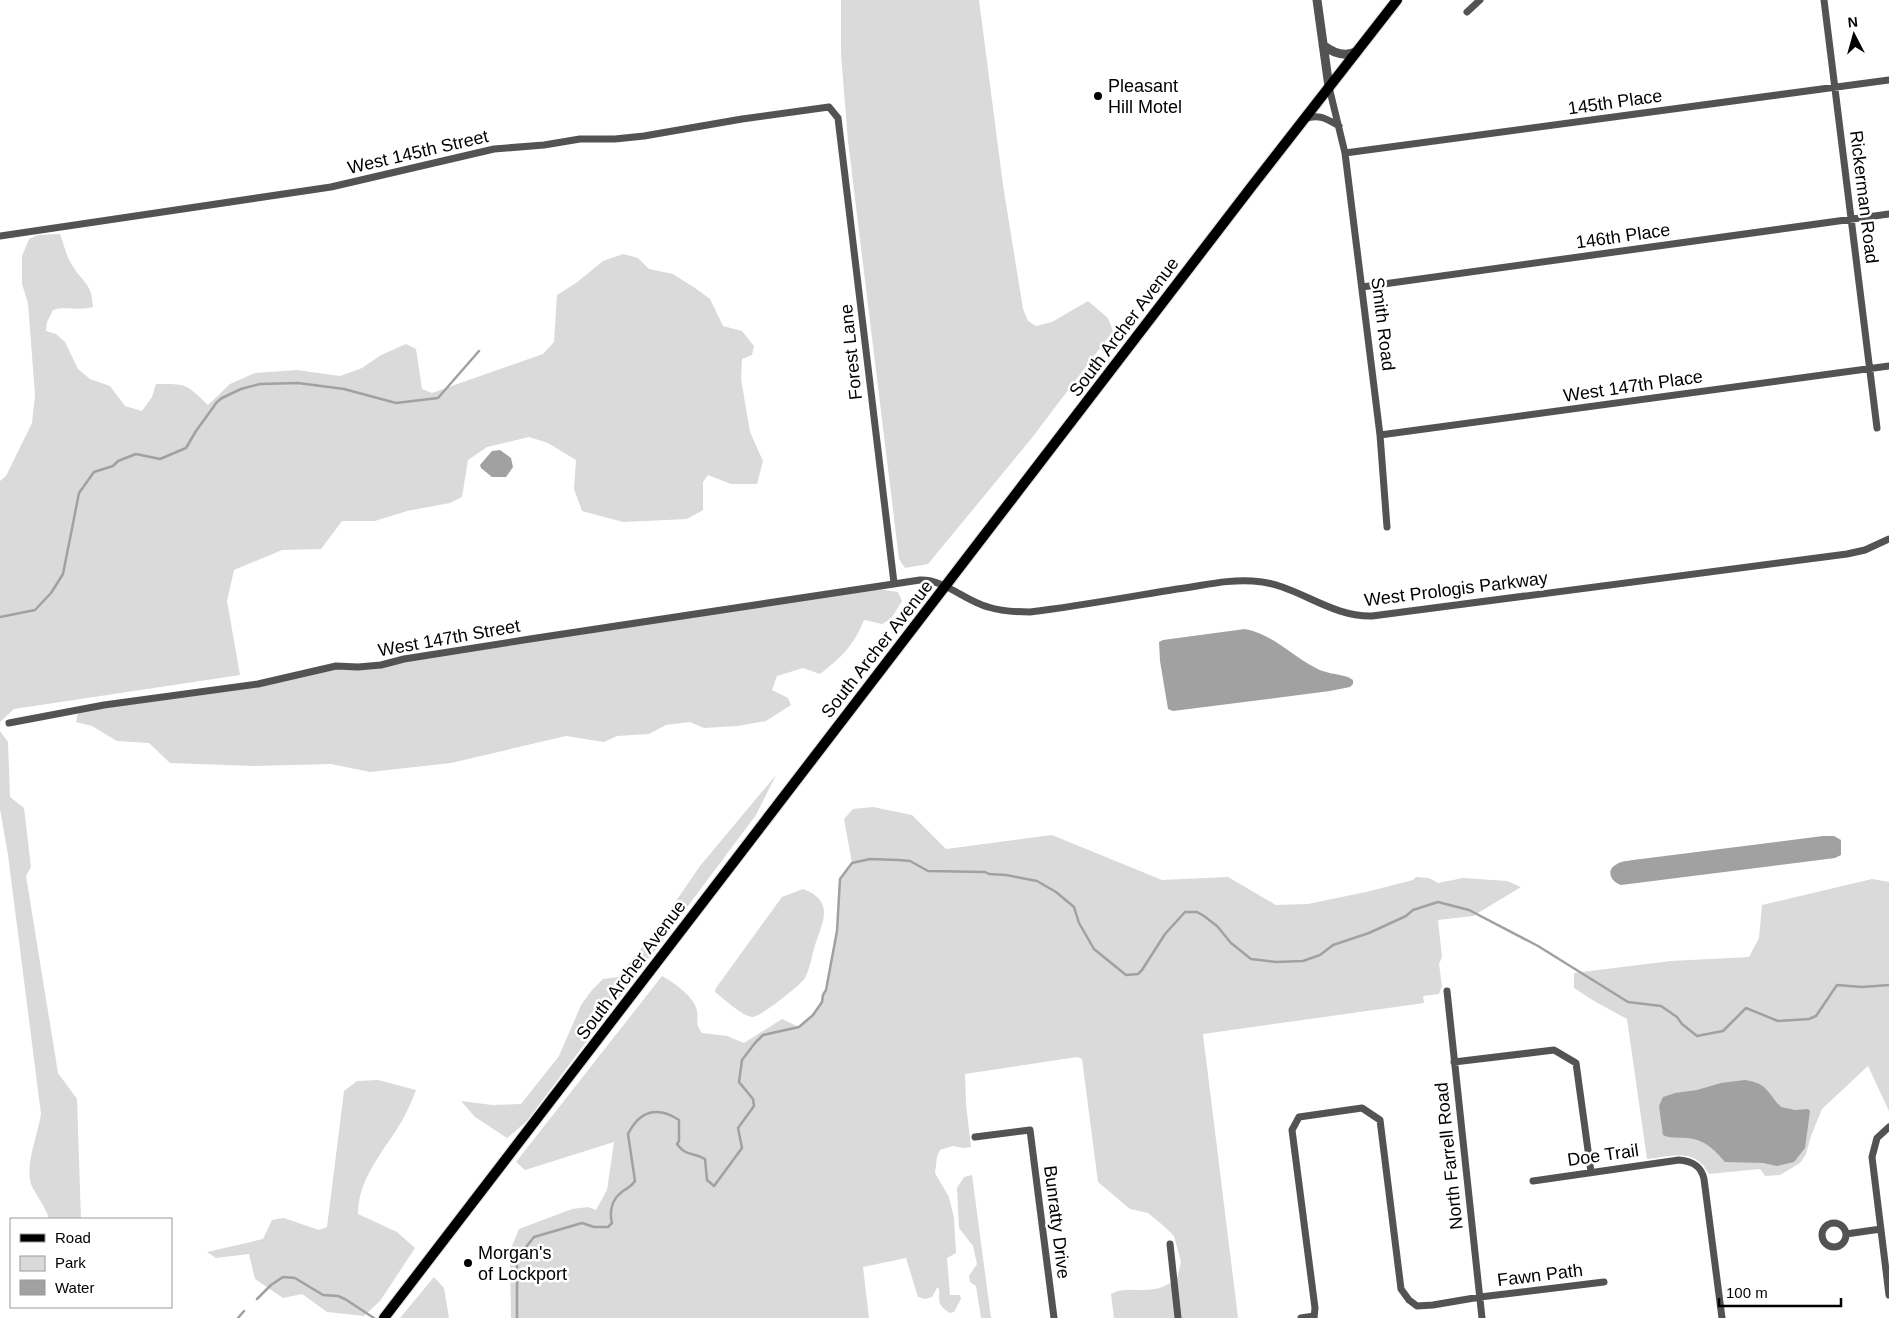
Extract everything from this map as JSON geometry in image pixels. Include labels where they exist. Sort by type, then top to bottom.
[{"type":"main road","name":"South Archer Avenue","points":[[384,1318],[1397,0]]},
{"type":"street","name":"Smith Road","points":[[1317,0],[1329,87],[1345,153],[1380,436],[1387,527]]},
{"type":"street","points":[[1467,12],[1480,0]]},
{"type":"street","name":"Rickerman Road","points":[[1824,0],[1877,428]]},
{"type":"street","points":[[1323,45],[1338,54],[1356,52]]},
{"type":"street","name":"145th Place","points":[[1345,153],[1889,80]]},
{"type":"street","name":"West 145th Street","points":[[0,236],[331,187],[494,149],[544,145],[580,139],[644,136],[742,119],[828,107],[838,118]]},
{"type":"street","points":[[1304,119],[1315,116],[1323,117],[1338,126]]},
{"type":"street","name":"Forest Lane","points":[[838,118],[894,583]]},
{"type":"street","name":"146th Place","points":[[1362,287],[1889,214]]},
{"type":"street","name":"West 147th Place","points":[[1380,436],[1889,366]]},
{"type":"street","name":"West Prologis Parkway","points":[[894,583],[926,580],[987,607],[1016,612],[1030,612],[1231,581],[1254,581],[1290,589],[1322,605],[1347,614],[1372,616],[1847,554],[1865,550],[1889,539]]},
{"type":"street","name":"West 147th Street","points":[[9,723],[104,705],[258,684],[336,666],[381,665],[404,659],[894,583]]},
{"type":"street","name":"North Farrell Road","points":[[1447,992],[1482,1318]]},
{"type":"street","points":[[1454,1062],[1554,1050],[1576,1063],[1591,1172]]},
{"type":"street","name":"Fawn Path","points":[[1314,1317],[1315,1308],[1292,1130],[1299,1117],[1362,1108],[1380,1120],[1401,1289],[1409,1300],[1417,1306],[1604,1282]]},
{"type":"street","points":[[1889,1127],[1878,1138],[1872,1157],[1889,1295]]},
{"type":"street","name":"Bunratty Drive","points":[[975,1137],[1030,1130],[1054,1318]]},
{"type":"street","name":"Doe Trail","points":[[1533,1181],[1678,1160],[1692,1162],[1703,1174],[1722,1318]]},
{"type":"street","points":[[1846,1234],[1881,1229]]},
{"type":"street","points":[[1170,1244],[1178,1318]]},
{"type":"street","points":[[1300,1318],[1314,1317]]},
{"type":"green space","points":[[841,0],[979,0],[1003,185],[1023,309],[1028,321],[1036,326],[1052,322],[1088,301],[1108,318],[1113,331],[1031,439],[928,564],[905,568],[899,559],[848,141],[841,54]]},
{"type":"green space","points":[[60,234],[70,261],[89,288],[93,307],[53,310],[47,322],[46,331],[56,334],[65,342],[78,369],[90,379],[110,386],[125,406],[142,411],[152,397],[156,384],[185,386],[195,392],[208,405],[230,384],[255,373],[297,370],[340,376],[362,368],[381,355],[406,344],[416,349],[422,389],[432,393],[543,354],[554,342],[557,295],[576,283],[603,261],[623,254],[638,258],[649,269],[673,274],[710,299],[723,326],[742,331],[754,346],[752,355],[742,359],[741,379],[750,432],[763,461],[757,484],[731,484],[708,475],[703,482],[703,510],[687,519],[623,522],[582,511],[574,489],[576,460],[548,443],[529,437],[487,447],[468,460],[462,497],[450,503],[407,511],[375,521],[342,521],[321,549],[282,550],[234,570],[227,601],[240,675],[14,709],[0,722],[0,481],[6,476],[32,423],[35,395],[28,303],[22,284],[22,256],[29,239],[38,235]]},
{"type":"green space","points":[[878,589],[898,592],[902,601],[891,619],[882,624],[864,620],[846,650],[820,674],[803,668],[777,676],[772,690],[788,698],[791,705],[766,721],[738,726],[704,728],[690,722],[666,725],[649,734],[617,736],[604,742],[566,736],[451,763],[370,772],[331,764],[254,766],[170,763],[149,743],[117,741],[92,726],[76,722],[78,713],[93,707],[258,684],[318,669],[358,667]]},
{"type":"green space","points":[[0,731],[8,742],[10,797],[24,808],[31,867],[26,876],[58,1073],[77,1099],[81,1218],[49,1218],[31,1184],[31,1158],[41,1114],[8,855],[0,809]]},
{"type":"green space","points":[[776,775],[756,815],[527,1121],[507,1138],[475,1117],[461,1101],[492,1105],[521,1104],[559,1056],[581,1005],[592,990],[603,979],[618,977],[658,927],[700,866]]},
{"type":"green space","points":[[873,807],[912,815],[946,849],[1052,835],[1162,880],[1228,877],[1276,905],[1308,904],[1366,892],[1413,880],[1416,877],[1429,878],[1438,883],[1463,878],[1507,881],[1521,887],[1473,916],[1438,920],[1442,957],[1439,964],[1442,986],[1439,994],[1423,996],[1424,1003],[1203,1034],[1238,1318],[1114,1318],[1111,1294],[1123,1290],[1149,1290],[1164,1286],[1177,1279],[1181,1262],[1174,1236],[1165,1227],[1148,1213],[1130,1209],[1098,1182],[1082,1059],[1077,1057],[965,1074],[971,1147],[953,1146],[940,1150],[935,1173],[949,1197],[954,1218],[956,1253],[947,1258],[950,1295],[960,1295],[961,1299],[954,1312],[950,1313],[941,1305],[939,1288],[937,1288],[932,1297],[925,1299],[918,1297],[906,1258],[863,1267],[869,1318],[511,1318],[510,1251],[519,1229],[572,1209],[588,1207],[596,1210],[607,1190],[614,1142],[525,1170],[516,1162],[662,976],[677,986],[692,1000],[697,1011],[698,1026],[702,1033],[727,1036],[744,1043],[782,1019],[799,1027],[812,1016],[820,1006],[826,990],[837,931],[840,879],[852,863],[844,819],[853,809]]},
{"type":"green space","points":[[1872,879],[1889,882],[1889,1111],[1868,1066],[1822,1109],[1806,1154],[1800,1163],[1780,1175],[1765,1176],[1760,1169],[1709,1174],[1697,1160],[1682,1155],[1647,1159],[1627,1019],[1574,988],[1574,973],[1671,961],[1749,957],[1759,938],[1762,905]]},
{"type":"green space","points":[[803,889],[820,899],[824,912],[807,974],[796,987],[771,1007],[757,1016],[749,1016],[739,1011],[715,992],[716,988],[782,897]]},
{"type":"green space","points":[[378,1080],[416,1090],[403,1119],[374,1164],[359,1201],[358,1214],[397,1232],[415,1248],[380,1301],[364,1316],[327,1312],[302,1294],[283,1298],[255,1279],[249,1254],[216,1258],[207,1252],[263,1239],[272,1220],[284,1218],[319,1230],[327,1227],[344,1091],[357,1081]]},
{"type":"green space","points":[[972,1175],[991,1318],[981,1318],[976,1286],[970,1282],[969,1276],[977,1264],[973,1246],[959,1228],[957,1188],[964,1177]]},
{"type":"green space","points":[[434,1277],[444,1288],[449,1318],[400,1318]]},
{"type":"water","points":[[500,450],[511,458],[513,467],[506,477],[492,477],[480,465],[492,451]]},
{"type":"water","points":[[1245,629],[1264,635],[1318,669],[1348,677],[1353,680],[1353,684],[1350,687],[1330,691],[1173,711],[1168,709],[1160,661],[1159,642]]},
{"type":"water","points":[[1834,836],[1841,840],[1841,855],[1835,858],[1621,885],[1612,879],[1610,872],[1613,867],[1625,861]]},
{"type":"water","points":[[1753,1081],[1763,1086],[1781,1107],[1795,1110],[1808,1109],[1810,1111],[1805,1148],[1794,1162],[1777,1166],[1763,1163],[1725,1162],[1713,1149],[1698,1140],[1663,1135],[1659,1106],[1663,1097],[1721,1083]]},
{"type":"waterway","points":[[0,617],[35,610],[51,593],[63,574],[79,493],[94,472],[113,466],[118,461],[136,454],[160,459],[186,448],[196,431],[222,398],[241,389],[260,384],[298,383],[344,389],[396,403],[438,398],[479,351]]},
{"type":"waterway","points":[[517,1318],[518,1257],[534,1237],[582,1223],[594,1227],[608,1227],[612,1223],[611,1210],[614,1201],[619,1194],[635,1181],[628,1134],[644,1115],[657,1112],[679,1120],[679,1141],[677,1144],[687,1153],[705,1159],[707,1180],[714,1186],[742,1148],[738,1128],[754,1106],[753,1099],[739,1082],[742,1060],[763,1035],[799,1027],[813,1015],[822,1002],[837,931],[840,879],[852,863],[870,859],[910,861],[928,871],[985,872],[1037,881],[1056,892],[1074,907],[1079,923],[1094,949],[1126,975],[1138,974],[1142,970],[1165,934],[1185,912],[1197,912],[1204,916],[1217,926],[1231,943],[1251,959],[1276,962],[1303,961],[1320,955],[1333,945],[1369,933],[1406,916],[1413,910],[1438,902],[1469,910],[1538,946],[1628,1002],[1661,1006],[1677,1017],[1682,1024],[1697,1036],[1723,1031],[1746,1008],[1778,1021],[1809,1019],[1816,1016],[1837,985],[1862,987],[1889,985]]},
{"type":"waterway","points":[[257,1299],[271,1285],[283,1277],[295,1278],[323,1295],[338,1296],[345,1299],[374,1318]]},
{"type":"waterway","points":[[238,1318],[244,1311]]},
{"type":"place","name":"Pleasant Hill Motel","points":[[1098,96]]},
{"type":"place","name":"Morgan's of Lockport","points":[[468,1263]]}]
